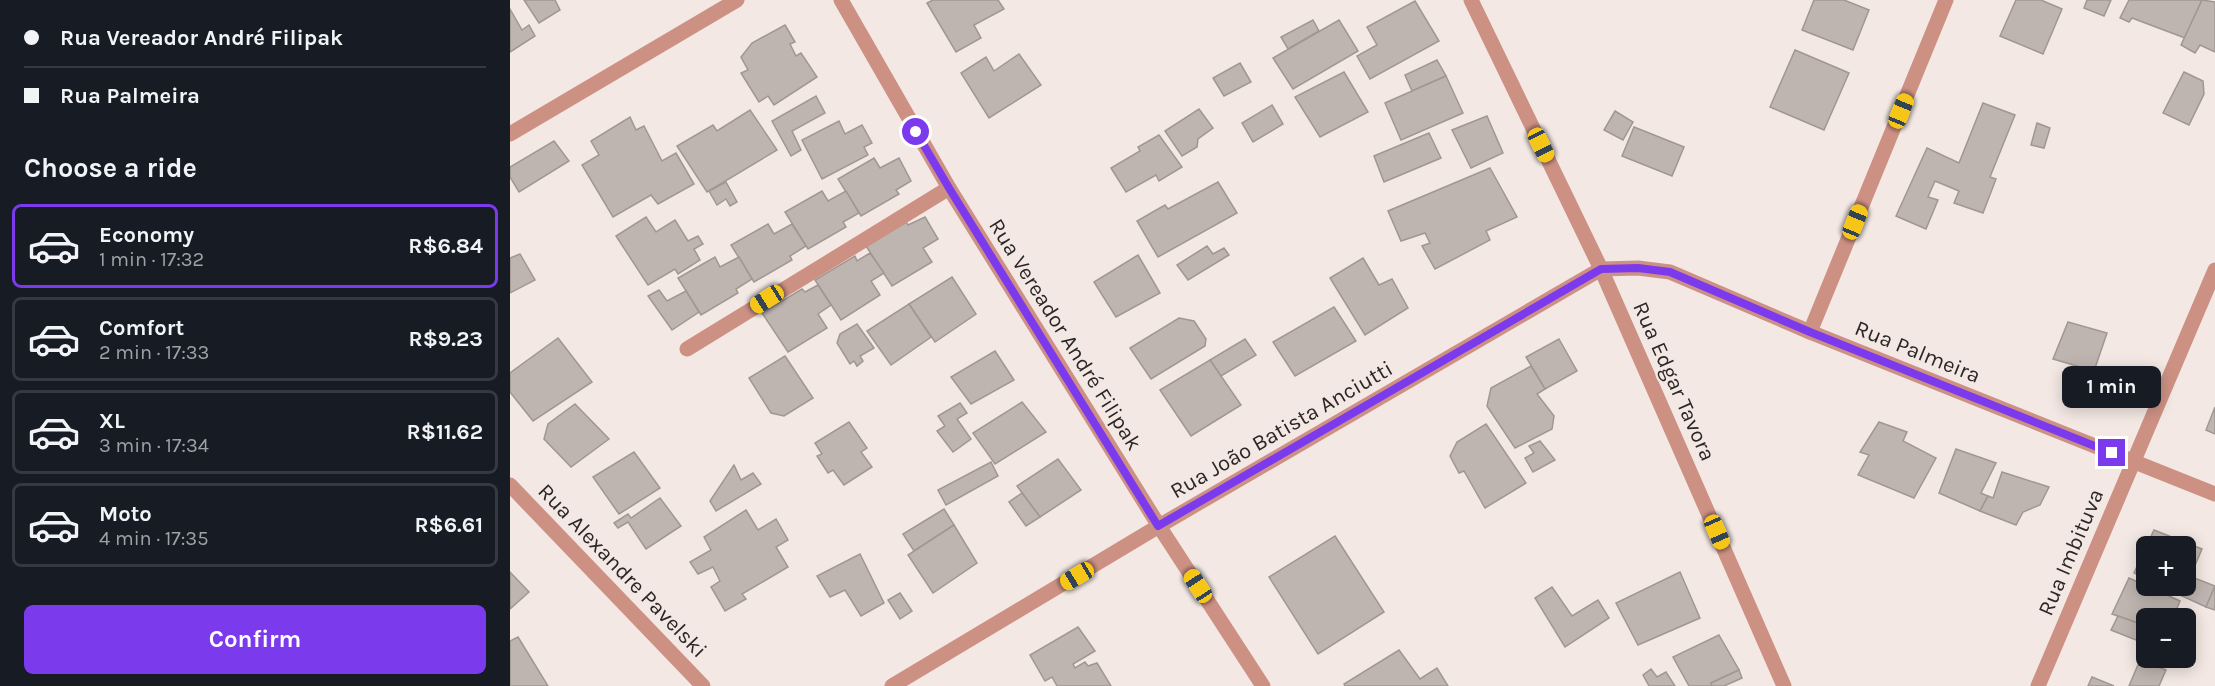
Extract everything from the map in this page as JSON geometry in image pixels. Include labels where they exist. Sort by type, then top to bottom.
[{"type":"street","points":[[510,134],[737,0]]},
{"type":"street","name":"Rua Vereador André Filipak","points":[[842,0],[949,188],[1158,526],[1263,686]]},
{"type":"street","name":"Rua Edgar Tavora","points":[[1471,0],[1601,269],[1784,686]]},
{"type":"street","points":[[1810,332],[1946,0]]},
{"type":"street","points":[[687,349],[949,188]]},
{"type":"street","name":"Rua Palmeira","points":[[1601,269],[1638,268],[1670,272],[1810,332],[2215,494]]},
{"type":"street","name":"Rua João Batista Anciutti","points":[[892,686],[1158,526],[1601,269]]},
{"type":"street","name":"Rua Imbituva","points":[[2038,686],[2215,270]]},
{"type":"street","name":"Rua Alexandre Pavelski","points":[[510,485],[703,686]]},
{"type":"building","points":[[524,0],[555,0],[560,10],[539,23]]},
{"type":"building","points":[[933,0],[998,0],[1004,9],[974,25],[981,38],[956,52],[927,3]]},
{"type":"building","points":[[1814,0],[1844,0],[1869,10],[1853,50],[1802,30]]},
{"type":"building","points":[[2016,0],[2041,0],[2062,9],[2043,54],[2000,36]]},
{"type":"building","points":[[2087,0],[2111,0],[2104,16],[2084,8]]},
{"type":"building","points":[[2129,0],[2202,0],[2185,38],[2132,18],[2129,22],[2120,18]]},
{"type":"building","points":[[2202,0],[2215,2],[2215,52],[2200,45],[2195,53],[2181,45]]},
{"type":"building","points":[[1415,1],[1439,41],[1370,79],[1357,56],[1377,45],[1367,27]]},
{"type":"building","points":[[510,9],[522,30],[529,25],[535,36],[510,52]]},
{"type":"building","points":[[1313,20],[1319,31],[1288,49],[1281,37]]},
{"type":"building","points":[[1339,20],[1358,51],[1293,89],[1273,58]]},
{"type":"building","points":[[785,25],[795,42],[790,44],[796,56],[801,53],[817,77],[774,105],[768,96],[759,102],[741,73],[748,70],[741,57],[752,43]]},
{"type":"building","points":[[1795,50],[1849,73],[1824,130],[1770,107]]},
{"type":"building","points":[[1019,54],[1041,85],[989,118],[961,73],[986,57],[994,71]]},
{"type":"building","points":[[1437,60],[1446,76],[1412,91],[1405,75]]},
{"type":"building","points":[[1240,63],[1251,82],[1224,96],[1213,78]]},
{"type":"building","points":[[1344,72],[1368,112],[1320,137],[1295,97]]},
{"type":"building","points":[[2184,72],[2203,81],[2204,94],[2189,125],[2163,113]]},
{"type":"building","points":[[1446,76],[1463,113],[1401,140],[1385,103]]},
{"type":"building","points":[[816,96],[825,113],[792,131],[801,150],[791,156],[772,121]]},
{"type":"building","points":[[1983,103],[2015,115],[1990,177],[1996,179],[1983,213],[1954,203],[1959,191],[1935,181],[1928,197],[1938,200],[1926,229],[1896,216],[1927,148],[1959,163]]},
{"type":"building","points":[[1272,105],[1283,124],[1253,142],[1242,123]]},
{"type":"building","points":[[1199,109],[1213,128],[1198,139],[1197,147],[1182,156],[1165,131]]},
{"type":"building","points":[[750,110],[777,150],[707,192],[677,146],[713,125],[717,131]]},
{"type":"building","points":[[1615,111],[1633,122],[1623,140],[1604,130]]},
{"type":"building","points":[[1487,116],[1503,153],[1471,168],[1452,130]]},
{"type":"building","points":[[630,117],[636,130],[644,126],[662,161],[676,153],[694,184],[658,204],[651,195],[613,217],[582,165],[599,155],[591,141]]},
{"type":"building","points":[[839,121],[845,134],[862,125],[872,143],[864,147],[868,155],[822,179],[802,140]]},
{"type":"building","points":[[2037,123],[2050,128],[2044,148],[2031,145]]},
{"type":"building","points":[[1634,127],[1684,147],[1672,176],[1622,156]]},
{"type":"building","points":[[1429,133],[1441,158],[1384,182],[1374,156]]},
{"type":"building","points":[[1159,135],[1182,167],[1159,181],[1156,175],[1126,192],[1111,168],[1140,151],[1138,147]]},
{"type":"building","points":[[554,141],[569,161],[519,192],[510,177],[510,167]]},
{"type":"building","points":[[874,158],[880,168],[899,158],[911,181],[896,190],[899,194],[861,216],[838,179]]},
{"type":"building","points":[[1490,168],[1517,217],[1486,231],[1490,240],[1435,269],[1422,246],[1430,243],[1425,233],[1401,241],[1388,211]]},
{"type":"building","points":[[726,182],[737,202],[730,206],[726,199],[717,205],[709,191]]},
{"type":"building","points":[[1218,182],[1237,213],[1158,257],[1137,221],[1165,205],[1168,209]]},
{"type":"building","points":[[822,191],[828,201],[846,191],[859,213],[843,222],[846,227],[808,249],[785,212]]},
{"type":"building","points":[[646,217],[656,232],[675,220],[688,241],[698,236],[703,244],[694,249],[700,260],[678,274],[675,269],[648,285],[616,236]]},
{"type":"building","points":[[925,217],[938,239],[923,248],[932,262],[892,286],[866,246],[906,222],[908,225]]},
{"type":"building","points":[[768,224],[774,234],[792,224],[806,246],[790,256],[792,260],[754,282],[731,245]]},
{"type":"building","points":[[1207,246],[1213,254],[1224,248],[1229,255],[1188,280],[1177,265]]},
{"type":"building","points":[[870,253],[884,273],[871,281],[880,295],[841,320],[815,280],[855,256],[857,261]]},
{"type":"building","points":[[520,254],[535,280],[510,293],[510,258]]},
{"type":"building","points":[[1138,255],[1160,293],[1116,317],[1094,282]]},
{"type":"building","points":[[715,257],[720,267],[739,257],[752,279],[736,289],[738,293],[701,315],[678,278]]},
{"type":"building","points":[[1363,258],[1379,285],[1392,279],[1408,308],[1365,335],[1330,278]]},
{"type":"building","points":[[952,277],[976,314],[935,342],[909,304]]},
{"type":"building","points":[[818,285],[831,305],[818,314],[827,328],[788,352],[762,313],[802,289],[805,292]]},
{"type":"building","points":[[659,290],[667,301],[686,291],[699,312],[672,330],[648,296]]},
{"type":"building","points":[[909,304],[931,337],[891,365],[867,331]]},
{"type":"building","points":[[1334,307],[1356,341],[1295,376],[1273,342]]},
{"type":"building","points":[[1179,318],[1194,321],[1206,339],[1205,346],[1151,379],[1130,348]]},
{"type":"building","points":[[2068,322],[2107,333],[2094,371],[2053,359]]},
{"type":"building","points":[[857,324],[874,348],[860,356],[863,361],[857,366],[854,361],[850,364],[837,343],[840,334]]},
{"type":"building","points":[[558,338],[592,382],[533,421],[510,392],[510,373]]},
{"type":"building","points":[[1245,339],[1256,355],[1221,376],[1210,360]]},
{"type":"building","points":[[1559,339],[1577,371],[1545,389],[1526,357]]},
{"type":"building","points":[[995,351],[1014,380],[971,404],[951,377]]},
{"type":"building","points":[[785,356],[813,398],[784,416],[771,413],[749,378]]},
{"type":"building","points":[[1210,360],[1241,405],[1191,436],[1160,390]]},
{"type":"building","points":[[1531,366],[1545,389],[1537,394],[1554,416],[1552,429],[1515,448],[1487,406],[1491,388]]},
{"type":"building","points":[[1022,402],[1046,432],[995,464],[973,433]]},
{"type":"building","points":[[960,403],[967,413],[957,419],[971,439],[953,452],[937,431],[945,426],[938,416]]},
{"type":"building","points":[[575,404],[609,439],[571,467],[544,439],[548,424]]},
{"type":"building","points":[[2215,407],[2215,434],[2206,430]]},
{"type":"building","points":[[849,422],[867,448],[861,452],[872,467],[844,485],[833,470],[828,473],[817,456],[822,454],[815,443]]},
{"type":"building","points":[[1879,422],[1907,432],[1903,441],[1936,458],[1914,498],[1858,475],[1869,455],[1860,452]]},
{"type":"building","points":[[1486,424],[1526,483],[1485,508],[1464,471],[1459,473],[1450,456],[1457,442]]},
{"type":"building","points":[[1540,441],[1555,460],[1533,472],[1525,458],[1534,453],[1529,446]]},
{"type":"building","points":[[1956,449],[1996,463],[1981,493],[1988,496],[1980,511],[1939,493]]},
{"type":"building","points":[[634,452],[660,488],[619,514],[593,477]]},
{"type":"building","points":[[1058,459],[1081,490],[1040,517],[1017,486]]},
{"type":"building","points":[[991,462],[998,476],[946,505],[938,490]]},
{"type":"building","points":[[734,465],[741,480],[753,473],[761,484],[716,511],[710,501]]},
{"type":"building","points":[[2002,472],[2049,487],[2040,505],[2023,512],[2016,525],[1980,511],[1988,496],[1993,498]]},
{"type":"building","points":[[1022,493],[1040,517],[1026,526],[1009,502]]},
{"type":"building","points":[[660,498],[681,526],[646,549],[628,522],[618,528],[614,523],[628,514],[631,518]]},
{"type":"building","points":[[944,509],[954,525],[914,551],[903,534]]},
{"type":"building","points":[[746,510],[758,530],[776,519],[788,540],[776,547],[788,567],[742,594],[746,599],[725,611],[711,587],[720,581],[713,567],[698,574],[690,562],[711,550],[704,537]]},
{"type":"building","points":[[954,525],[977,563],[933,593],[908,555]]},
{"type":"building","points":[[2154,530],[2169,536],[2151,536]]},
{"type":"building","points":[[1335,536],[1384,612],[1318,654],[1269,577]]},
{"type":"building","points":[[2196,547],[2202,549],[2196,563]]},
{"type":"building","points":[[860,554],[884,603],[861,616],[845,590],[830,597],[817,576]]},
{"type":"building","points":[[510,572],[529,592],[510,609]]},
{"type":"building","points":[[1680,572],[1700,618],[1638,645],[1616,603]]},
{"type":"building","points":[[2129,578],[2136,581],[2136,596],[2169,596],[2180,601],[2177,608],[2136,608],[2136,622],[2112,614]]},
{"type":"building","points":[[2196,579],[2215,586],[2206,607],[2182,596],[2196,596]]},
{"type":"building","points":[[2215,586],[2215,610],[2206,607]]},
{"type":"building","points":[[1552,587],[1572,616],[1598,600],[1609,618],[1565,647],[1535,598]]},
{"type":"building","points":[[900,593],[912,611],[900,619],[888,600]]},
{"type":"building","points":[[2118,616],[2136,622],[2136,640],[2111,630]]},
{"type":"building","points":[[1078,627],[1095,651],[1073,664],[1075,668],[1085,662],[1088,666],[1097,663],[1111,686],[1057,686],[1052,677],[1045,681],[1030,655]]},
{"type":"building","points":[[1719,635],[1739,670],[1711,683],[1712,686],[1689,686],[1673,657]]},
{"type":"building","points":[[518,637],[548,686],[510,686],[510,641]]},
{"type":"building","points":[[1399,650],[1420,679],[1437,668],[1448,686],[1345,686],[1344,684]]},
{"type":"building","points":[[2137,668],[2166,670],[2159,686],[2129,686]]},
{"type":"building","points":[[1651,669],[1657,677],[1666,672],[1675,686],[1649,686],[1643,675]]},
{"type":"building","points":[[1739,670],[1742,678],[1724,686],[1712,686],[1711,683]]},
{"type":"building","points":[[2092,677],[2114,686],[2088,686]]},
{"type":"route","points":[[916,132],[1158,526],[1601,269],[1638,268],[1670,272],[1810,332],[2112,453]]}]
